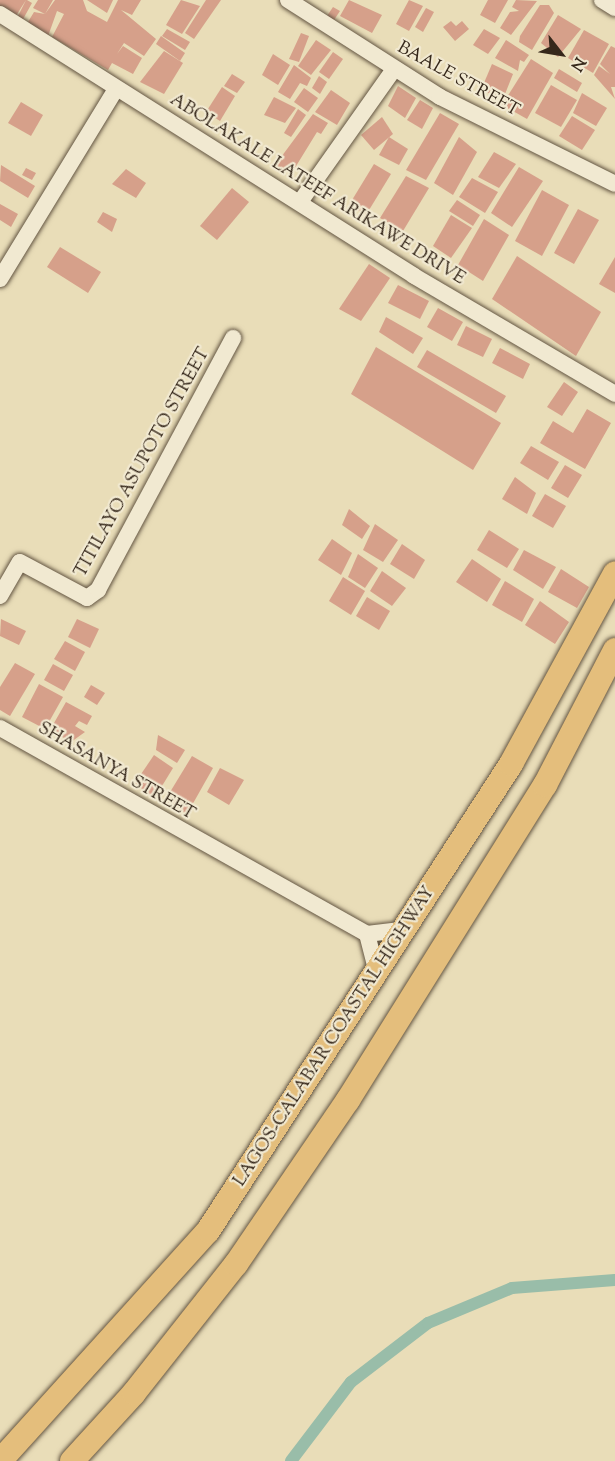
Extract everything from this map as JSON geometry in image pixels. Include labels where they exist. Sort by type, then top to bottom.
[{"type":"highway","name":"LAGOS-CALABAR COASTAL HIGHWAY","points":[[0,1461],[208,1231],[512,764],[615,573]]},
{"type":"highway","points":[[72,1461],[134,1393],[236,1264],[348,1100],[545,785],[615,650]]},
{"type":"street","points":[[602,0],[615,8]]},
{"type":"street","name":"BAALE STREET","points":[[297,3],[394,69],[615,184]]},
{"type":"street","name":"ABOLAKALE LATEEF ARIKAWE DRIVE","points":[[0,14],[414,276],[615,394]]},
{"type":"street","points":[[300,202],[394,69]]},
{"type":"street","points":[[0,279],[116,89]]},
{"type":"street","name":"TITILAYO ASUPOTO STREET","points":[[0,597],[20,562],[87,597],[98,590],[233,338]]},
{"type":"street","name":"SHASANYA STREET","points":[[0,728],[367,934]]},
{"type":"street","points":[[377,973],[367,934],[405,929]]},
{"type":"building","points":[[0,0],[26,0],[14,19],[0,9]]},
{"type":"building","points":[[26,0],[32,3],[22,21],[17,18]]},
{"type":"building","points":[[38,0],[53,0],[45,14],[33,8]]},
{"type":"building","points":[[55,0],[83,0],[87,11],[107,22],[118,0],[141,0],[132,15],[121,10],[156,39],[144,56],[124,43],[117,54],[123,46],[142,58],[133,74],[112,63],[108,70],[52,37],[64,14],[57,11],[47,39],[36,32],[28,22],[34,12],[45,14]]},
{"type":"building","points":[[87,0],[113,0],[107,13]]},
{"type":"building","points":[[181,0],[200,6],[182,34],[166,25]]},
{"type":"building","points":[[206,0],[221,0],[194,39],[185,33]]},
{"type":"building","points":[[349,0],[382,15],[372,33],[340,16]]},
{"type":"building","points":[[409,0],[423,6],[409,31],[396,24]]},
{"type":"building","points":[[488,0],[508,0],[495,23],[480,15]]},
{"type":"building","points":[[516,0],[537,1],[511,35],[500,28],[510,12],[519,11],[512,7]]},
{"type":"building","points":[[540,5],[549,5],[554,13],[532,50],[519,42],[520,36]]},
{"type":"building","points":[[333,7],[340,11],[334,20],[327,16]]},
{"type":"building","points":[[426,8],[434,12],[423,32],[415,27]]},
{"type":"building","points":[[558,15],[581,29],[558,57],[541,43]]},
{"type":"building","points":[[451,21],[456,26],[462,21],[469,29],[455,41],[443,27]]},
{"type":"building","points":[[167,29],[190,42],[185,50],[162,36]]},
{"type":"building","points":[[484,29],[500,38],[488,54],[473,45]]},
{"type":"building","points":[[584,30],[609,44],[593,73],[568,58]]},
{"type":"building","points":[[301,33],[309,36],[299,62],[289,59]]},
{"type":"building","points":[[161,36],[185,53],[180,61],[156,44]]},
{"type":"building","points":[[316,40],[331,50],[311,75],[298,66]]},
{"type":"building","points":[[506,40],[529,55],[524,62],[520,60],[518,71],[495,58]]},
{"type":"building","points":[[611,46],[615,48],[615,87],[611,87],[615,99],[594,75],[599,66],[610,74],[600,64]]},
{"type":"building","points":[[164,51],[183,63],[164,94],[140,82]]},
{"type":"building","points":[[333,52],[343,59],[329,79],[319,72]]},
{"type":"building","points":[[273,54],[290,65],[278,85],[262,75]]},
{"type":"building","points":[[531,59],[553,73],[527,119],[502,105]]},
{"type":"building","points":[[492,64],[513,74],[503,99],[481,90]]},
{"type":"building","points":[[294,65],[311,78],[307,86],[300,83],[290,99],[278,92]]},
{"type":"building","points":[[559,69],[582,83],[577,92],[554,78]]},
{"type":"building","points":[[232,74],[245,82],[237,93],[224,86]]},
{"type":"building","points":[[319,76],[327,82],[320,94],[312,88]]},
{"type":"building","points":[[551,85],[577,100],[561,127],[535,113]]},
{"type":"building","points":[[398,86],[416,98],[405,118],[388,106]]},
{"type":"building","points":[[222,87],[235,96],[220,121],[206,112]]},
{"type":"building","points":[[304,88],[318,98],[308,112],[294,102]]},
{"type":"building","points":[[331,90],[350,103],[337,125],[315,112]]},
{"type":"building","points":[[582,93],[607,108],[596,126],[573,113]]},
{"type":"building","points":[[274,97],[296,108],[285,123],[264,115]]},
{"type":"building","points":[[420,100],[433,108],[422,129],[407,120]]},
{"type":"building","points":[[21,102],[43,115],[31,136],[8,123]]},
{"type":"building","points":[[298,109],[306,115],[291,137],[284,133]]},
{"type":"building","points":[[440,113],[459,124],[426,180],[406,170]]},
{"type":"building","points":[[313,114],[328,123],[321,134],[317,132],[293,171],[273,168]]},
{"type":"building","points":[[572,116],[595,130],[582,150],[559,136]]},
{"type":"building","points":[[382,117],[393,134],[374,150],[361,135]]},
{"type":"building","points":[[389,137],[408,149],[399,165],[379,155]]},
{"type":"building","points":[[459,137],[477,152],[453,195],[434,183]]},
{"type":"building","points":[[494,152],[516,164],[499,188],[478,177]]},
{"type":"building","points":[[374,164],[391,174],[366,215],[349,205]]},
{"type":"building","points":[[1,165],[35,186],[28,198],[0,181]]},
{"type":"building","points":[[519,167],[543,181],[512,227],[491,213]]},
{"type":"building","points":[[26,168],[36,173],[32,180],[22,175]]},
{"type":"building","points":[[126,169],[146,183],[136,198],[112,184]]},
{"type":"building","points":[[406,176],[429,188],[403,231],[380,218]]},
{"type":"building","points":[[472,178],[498,192],[485,213],[459,197]]},
{"type":"building","points":[[232,188],[249,202],[217,240],[200,226]]},
{"type":"building","points":[[542,190],[569,205],[542,256],[515,241]]},
{"type":"building","points":[[457,200],[480,215],[473,226],[449,211]]},
{"type":"building","points":[[0,204],[18,214],[11,227],[0,220]]},
{"type":"building","points":[[578,209],[599,220],[574,264],[554,253]]},
{"type":"building","points":[[103,212],[117,219],[112,232],[97,222]]},
{"type":"building","points":[[451,215],[472,228],[451,258],[433,246]]},
{"type":"building","points":[[484,219],[509,235],[483,281],[458,265]]},
{"type":"building","points":[[60,247],[101,272],[88,293],[47,267]]},
{"type":"building","points":[[517,256],[601,312],[576,356],[492,299]]},
{"type":"building","points":[[615,257],[615,293],[599,284]]},
{"type":"building","points":[[369,264],[390,278],[361,321],[339,309]]},
{"type":"building","points":[[398,285],[429,301],[420,319],[388,303]]},
{"type":"building","points":[[438,308],[463,322],[452,341],[427,327]]},
{"type":"building","points":[[386,317],[423,338],[413,354],[379,332]]},
{"type":"building","points":[[466,326],[492,339],[483,357],[457,345]]},
{"type":"building","points":[[376,347],[501,423],[473,470],[351,394]]},
{"type":"building","points":[[500,348],[530,364],[523,379],[492,363]]},
{"type":"building","points":[[427,350],[506,396],[496,413],[417,367]]},
{"type":"building","points":[[564,382],[578,392],[562,416],[547,407]]},
{"type":"building","points":[[587,409],[611,423],[585,469],[540,443],[553,421],[573,433]]},
{"type":"building","points":[[531,446],[559,462],[548,480],[520,463]]},
{"type":"building","points":[[565,465],[582,475],[568,498],[551,488]]},
{"type":"building","points":[[515,477],[536,493],[527,514],[502,499]]},
{"type":"building","points":[[545,494],[566,506],[553,528],[532,516]]},
{"type":"building","points":[[349,509],[370,526],[362,539],[342,525]]},
{"type":"building","points":[[375,524],[398,540],[383,562],[363,550]]},
{"type":"building","points":[[489,530],[519,549],[507,568],[477,550]]},
{"type":"building","points":[[332,539],[352,553],[341,575],[318,560]]},
{"type":"building","points":[[402,544],[425,560],[414,579],[390,564]]},
{"type":"building","points":[[524,550],[556,567],[543,589],[513,570]]},
{"type":"building","points":[[358,554],[378,568],[365,588],[348,577]]},
{"type":"building","points":[[472,559],[501,579],[487,602],[456,582]]},
{"type":"building","points":[[561,569],[589,587],[577,608],[548,592]]},
{"type":"building","points":[[382,571],[406,588],[392,606],[370,591]]},
{"type":"building","points":[[343,577],[365,591],[351,615],[329,601]]},
{"type":"building","points":[[505,581],[534,599],[522,622],[492,605]]},
{"type":"building","points":[[367,597],[390,611],[379,630],[356,616]]},
{"type":"building","points":[[540,601],[569,622],[555,644],[525,625]]},
{"type":"building","points":[[1,619],[26,631],[19,645],[0,636]]},
{"type":"building","points":[[77,619],[99,629],[90,648],[68,637]]},
{"type":"building","points":[[65,641],[85,652],[75,671],[54,659]]},
{"type":"building","points":[[15,663],[35,674],[10,716],[0,710],[0,687]]},
{"type":"building","points":[[53,664],[73,675],[64,691],[44,680]]},
{"type":"building","points":[[39,684],[63,697],[45,729],[22,717]]},
{"type":"building","points":[[91,685],[105,693],[97,705],[84,697]]},
{"type":"building","points":[[66,702],[92,716],[87,725],[79,721],[75,726],[85,732],[71,742],[50,730]]},
{"type":"building","points":[[158,735],[185,750],[177,763],[156,750]]},
{"type":"building","points":[[154,755],[173,768],[154,799],[135,783]]},
{"type":"building","points":[[192,756],[213,768],[187,814],[164,802]]},
{"type":"building","points":[[220,768],[244,780],[229,805],[207,792]]},
{"type":"waterway","points":[[291,1461],[351,1382],[428,1323],[512,1288],[615,1280]]}]
